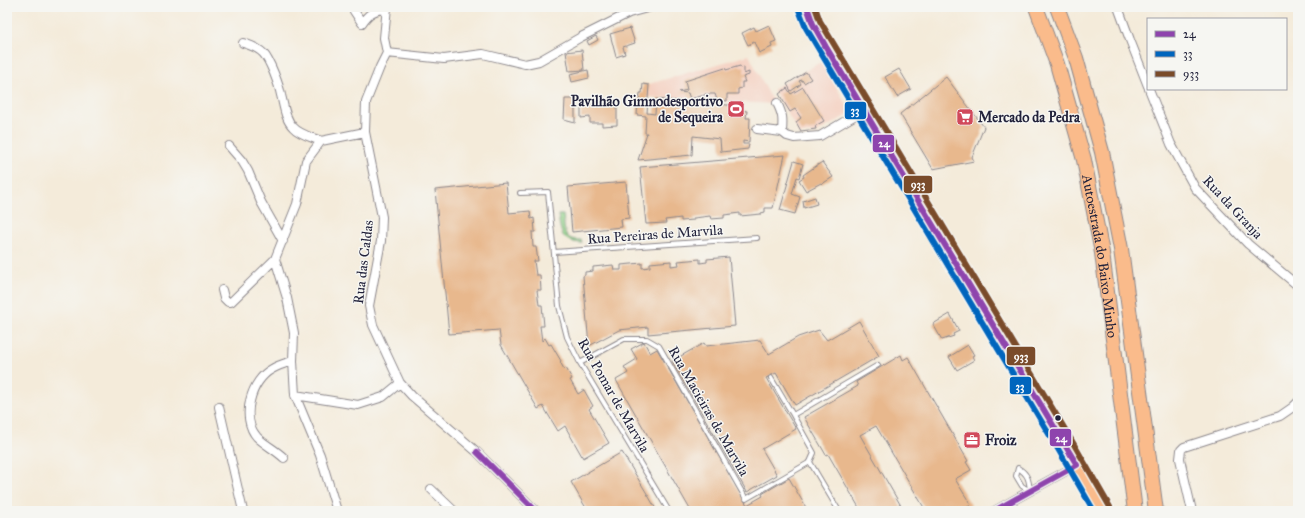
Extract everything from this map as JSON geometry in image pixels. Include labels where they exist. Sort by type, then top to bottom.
[{"type":"highway","name":"Autoestrada do Baixo Minho","points":[[1036,7],[1058,64],[1080,145],[1101,245],[1135,506]]},
{"type":"highway","name":"Autoestrada do Baixo Minho","points":[[1056,7],[1076,58],[1102,152],[1120,241],[1156,511]]},
{"type":"main road","points":[[807,7],[813,24],[1104,511]]},
{"type":"street","points":[[354,11],[362,23],[370,13],[387,9],[384,38],[387,53],[444,59],[483,54],[525,64],[539,61],[580,37],[629,13],[651,7]]},
{"type":"street","points":[[1118,7],[1147,83]]},
{"type":"street","points":[[243,43],[253,46],[263,53],[270,65],[281,94],[287,117],[293,127],[305,135],[321,141],[365,132]]},
{"type":"street","name":"Rua das Caldas","points":[[387,53],[366,102],[365,132],[382,217],[381,240],[369,306],[373,325],[400,383],[412,396],[477,452],[536,511]]},
{"type":"street","name":"Rua da Granja","points":[[1149,90],[1171,144],[1195,188],[1248,244],[1298,286]]},
{"type":"street","points":[[777,104],[782,114],[782,132]]},
{"type":"street","points":[[757,129],[782,132],[787,136],[794,138],[820,136],[864,110]]},
{"type":"street","points":[[222,290],[224,298],[228,302],[231,302],[275,259],[297,204],[306,161],[321,141]]},
{"type":"street","points":[[229,146],[242,161],[248,171],[261,202],[277,233],[283,241]]},
{"type":"street","points":[[275,259],[287,298],[294,333],[292,361],[295,395],[320,455],[337,511]]},
{"type":"street","points":[[284,458],[257,436],[251,424],[249,413],[251,400],[256,385],[262,377],[271,369],[292,361]]},
{"type":"street","points":[[295,395],[358,405],[383,397],[400,383]]},
{"type":"street","points":[[1192,511],[1180,459],[1181,450],[1184,447],[1280,416],[1298,402]]},
{"type":"street","points":[[219,406],[243,511]]},
{"type":"street","points":[[994,511],[1077,465]]},
{"type":"street","points":[[431,489],[454,511]]},
{"type":"lane","name":"Rua Pomar de Marvila","points":[[520,193],[548,192],[559,306],[567,337],[580,363],[669,511]]},
{"type":"lane","name":"Rua Pereiras de Marvila","points":[[554,252],[757,238]]},
{"type":"lane","name":"Rua Macieiras de Marvila","points":[[580,363],[624,339],[647,339],[659,346],[746,499],[810,462]]},
{"type":"lane","points":[[793,415],[878,365]]},
{"type":"lane","points":[[771,378],[814,452],[810,462],[838,511]]},
{"type":"lane","points":[[1018,468],[1024,472],[1029,481],[1030,491],[1022,486],[1016,476],[1018,468]]},
{"type":"shaded area","points":[[749,55],[774,104],[648,97],[649,84]]},
{"type":"shaded area","points":[[821,62],[851,112],[816,133],[800,134],[773,89]]},
{"type":"green space","points":[[558,215],[563,215],[567,236],[570,239],[581,240],[582,243],[570,241],[563,235],[561,232]]},
{"type":"building","points":[[769,25],[776,41],[771,43],[772,47],[759,53],[754,42],[748,45],[742,33],[754,27],[756,31]]},
{"type":"building","points":[[630,28],[635,43],[623,47],[625,54],[616,57],[610,34]]},
{"type":"building","points":[[596,36],[598,40],[589,45],[587,41]]},
{"type":"building","points":[[582,50],[584,70],[569,71],[566,52]]},
{"type":"building","points":[[740,66],[741,68],[744,67],[744,74],[749,72],[749,75],[743,77],[745,82],[742,82],[742,88],[738,89],[738,94],[727,94],[727,101],[717,100],[715,94],[705,94],[690,99],[688,93],[679,92],[687,90],[685,81],[725,68],[726,70]]},
{"type":"building","points":[[899,69],[911,89],[897,97],[885,77]]},
{"type":"building","points":[[588,70],[589,78],[572,82],[570,74]]},
{"type":"building","points":[[806,72],[811,79],[804,83],[802,80],[799,81],[801,84],[791,91],[787,84]]},
{"type":"building","points":[[946,77],[984,127],[972,157],[974,161],[933,169],[900,114]]},
{"type":"building","points":[[643,84],[649,85],[647,113],[655,114],[656,99],[739,106],[739,110],[747,111],[746,118],[750,118],[749,142],[743,141],[743,144],[749,144],[748,149],[721,152],[720,139],[693,136],[692,155],[638,160],[647,133],[645,133],[646,116],[637,115],[638,101],[639,102],[640,93],[642,93]]},
{"type":"building","points":[[803,87],[824,121],[815,126],[816,129],[801,131],[796,122],[801,118],[795,109],[790,112],[779,94],[787,88],[791,94]]},
{"type":"building","points":[[565,99],[575,99],[575,123],[564,120]]},
{"type":"building","points":[[617,104],[617,125],[602,126],[602,123],[590,123],[590,117],[581,118],[581,106]]},
{"type":"building","points":[[785,155],[773,208],[765,208],[765,212],[761,214],[740,216],[740,213],[724,215],[724,218],[711,219],[710,216],[694,218],[694,220],[681,221],[681,218],[665,220],[666,223],[646,224],[640,167]]},
{"type":"building","points":[[794,161],[803,164],[792,194],[800,197],[795,214],[780,210]]},
{"type":"building","points":[[822,162],[833,177],[806,191],[799,180],[804,177],[803,175]]},
{"type":"building","points":[[626,182],[629,218],[621,219],[622,227],[572,232],[568,187]]},
{"type":"building","points":[[506,183],[509,213],[530,211],[531,219],[534,218],[535,232],[532,232],[533,247],[536,247],[538,261],[534,261],[536,275],[540,275],[541,290],[537,290],[539,305],[542,305],[544,326],[540,326],[542,341],[545,338],[549,345],[551,344],[564,369],[566,368],[572,379],[570,380],[578,394],[584,390],[593,406],[589,409],[609,443],[583,458],[565,426],[558,431],[543,406],[538,409],[501,345],[499,330],[449,334],[435,190]]},
{"type":"building","points":[[815,197],[817,204],[804,208],[803,201]]},
{"type":"building","points":[[729,257],[735,326],[648,334],[648,327],[619,330],[589,346],[583,276],[585,275],[585,272],[593,271],[593,267],[613,265],[614,270],[621,270],[621,265],[642,263],[642,268],[650,267],[650,263],[671,261],[671,266],[679,265],[678,261],[700,259],[700,263],[707,262],[707,259]]},
{"type":"building","points":[[950,314],[959,331],[953,334],[954,336],[942,340],[933,324]]},
{"type":"building","points":[[859,321],[879,356],[795,405],[776,373],[766,378],[796,429],[762,449],[777,475],[747,492],[672,361],[704,343],[706,346],[760,340],[769,354],[798,337],[819,330],[827,340]]},
{"type":"building","points":[[644,342],[650,353],[657,349],[747,505],[789,478],[808,511],[691,511],[616,380],[628,373],[624,367],[637,359],[631,349]]},
{"type":"building","points":[[968,345],[974,355],[972,356],[974,360],[957,370],[949,357]]},
{"type":"building","points":[[901,355],[903,360],[908,357],[968,461],[966,462],[971,470],[955,479],[971,505],[961,511],[926,511],[876,426],[860,435],[904,511],[861,511],[828,454],[826,455],[804,417],[858,386],[856,382]]},
{"type":"building","points":[[622,452],[657,511],[588,511],[583,503],[571,482]]},
{"type":"transit line","name":"24","points":[[807,7],[813,24],[826,47],[1077,465],[994,511]]},
{"type":"transit line","name":"933","points":[[815,7],[820,21],[1110,507]]},
{"type":"transit line","name":"33","points":[[799,10],[806,28],[1094,511]]},
{"type":"transit line","name":"24","points":[[477,452],[536,511]]},
{"type":"place","name":"Pavilhão Gimnodesportivo de Sequeira","points":[[736,109]]},
{"type":"place","name":"Mercado da Pedra","points":[[965,117]]},
{"type":"place","name":"Froiz","points":[[972,440]]}]
